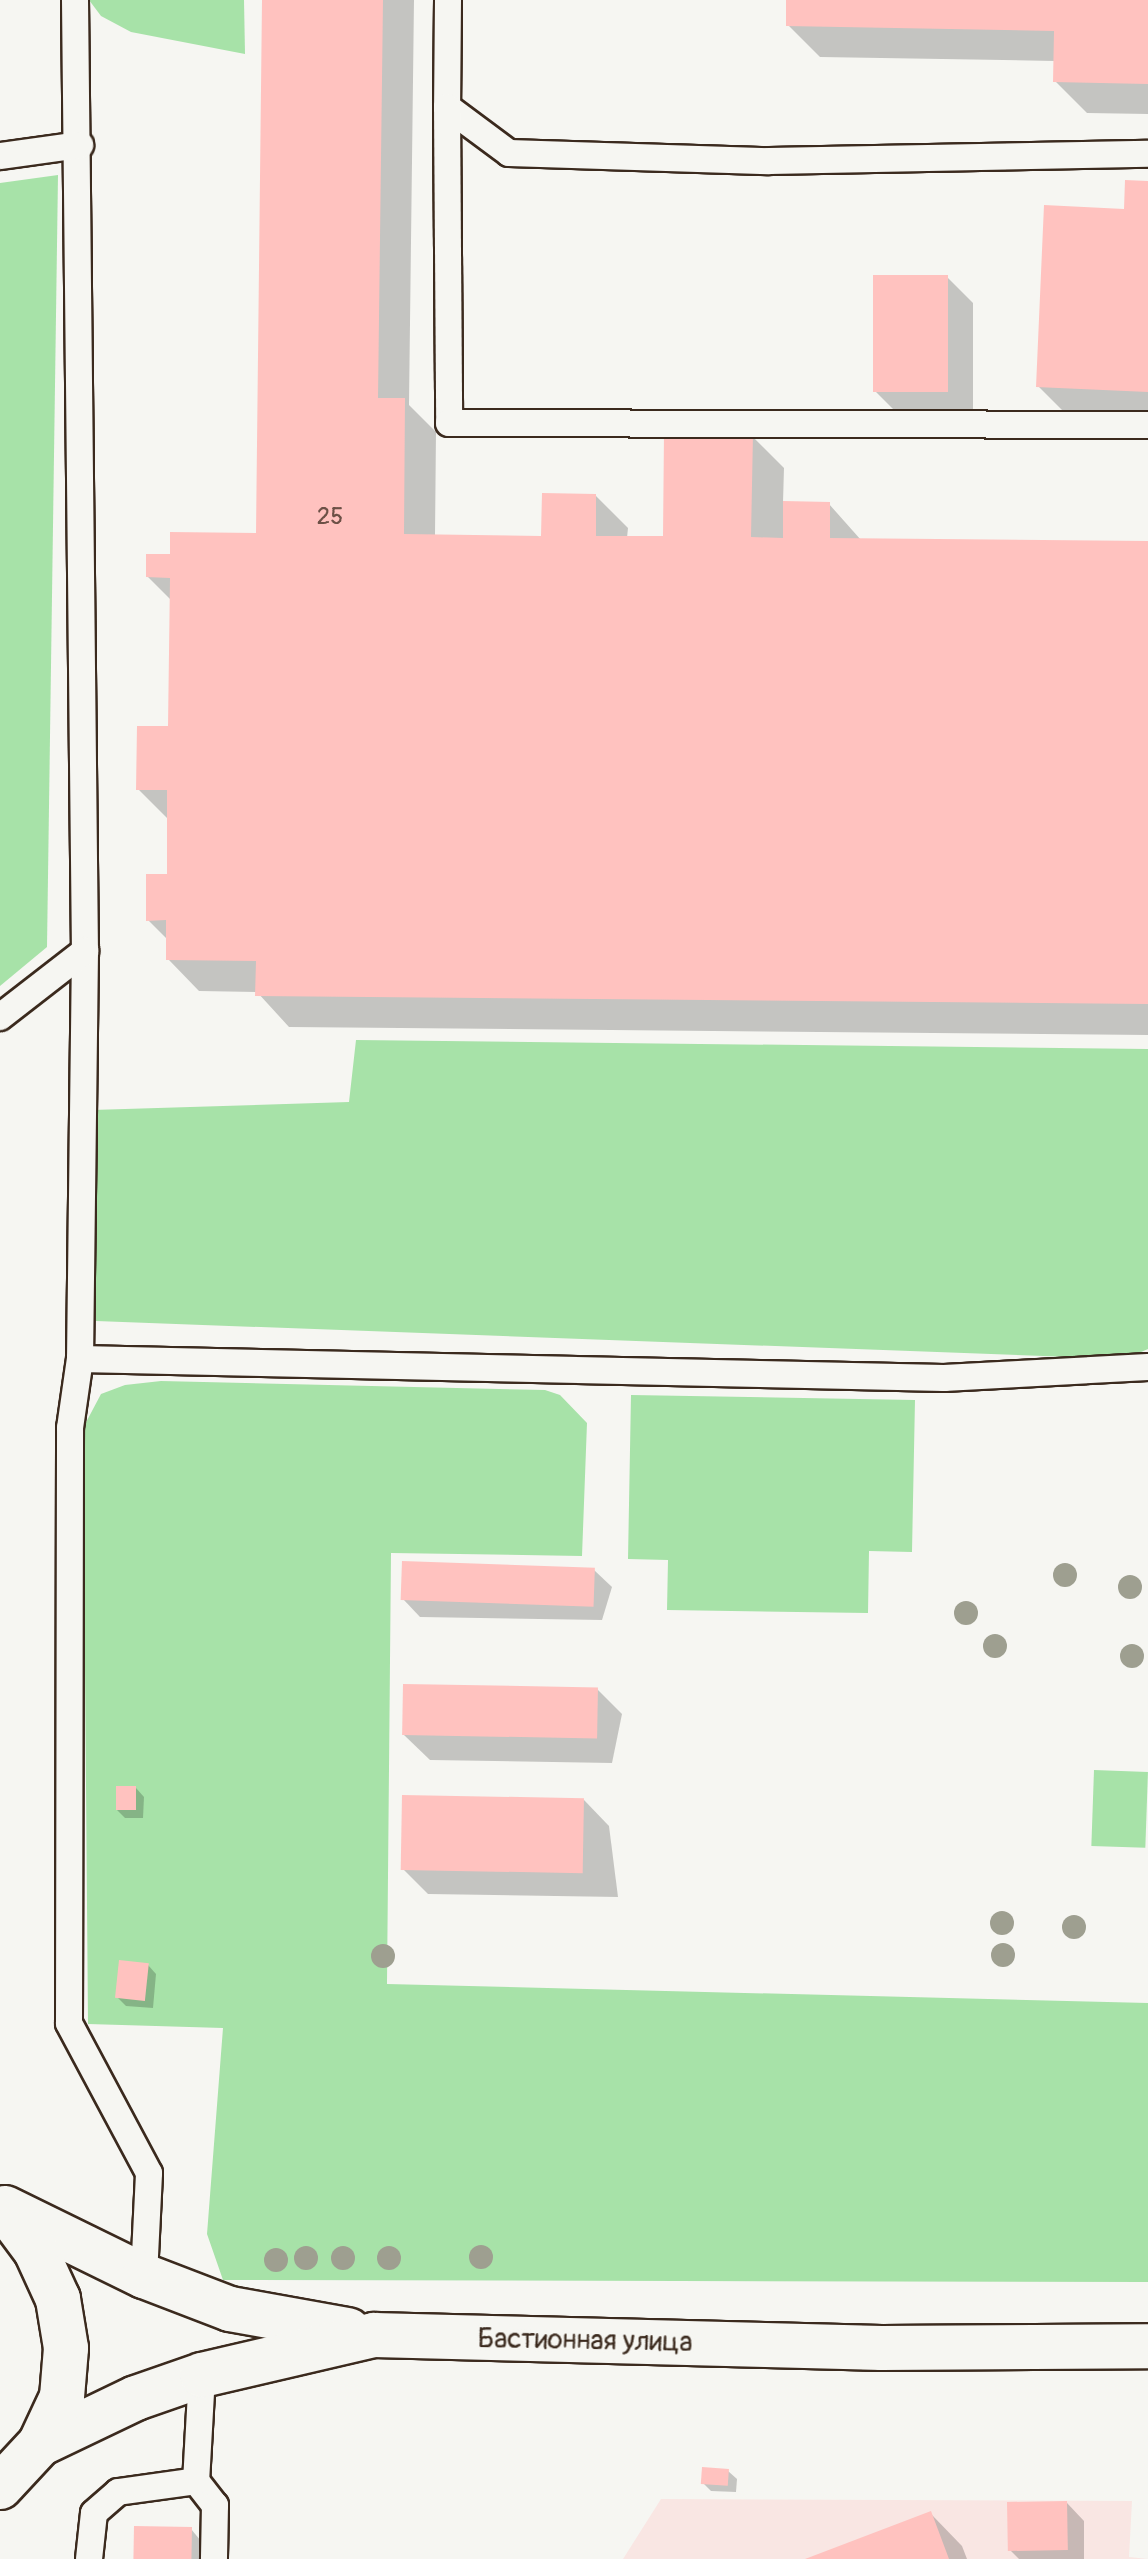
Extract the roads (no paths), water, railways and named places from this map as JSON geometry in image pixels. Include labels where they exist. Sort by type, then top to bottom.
[{"type":"street","points":[[2,2206],[144,2276],[230,2309],[374,2335]]},
{"type":"street","points":[[0,2487],[40,2444],[62,2397],[66,2348],[58,2299],[36,2251],[2,2206]]},
{"type":"street","name":"Бастионная улица","points":[[40,2444],[136,2398],[202,2375],[374,2335],[882,2348],[1148,2346]]},
{"type":"lane","points":[[75,0],[80,145],[85,951],[80,1359],[70,1428],[69,2023],[149,2173],[144,2276]]},
{"type":"lane","points":[[448,0],[449,423],[1148,425]]},
{"type":"lane","points":[[447,107],[509,153],[769,161],[1148,154]]},
{"type":"lane","points":[[0,156],[80,145]]},
{"type":"lane","points":[[0,1017],[85,951]]},
{"type":"lane","points":[[80,1359],[944,1378],[1148,1367]]},
{"type":"lane","points":[[202,2375],[196,2481],[215,2505],[214,2559]]},
{"type":"lane","points":[[89,2559],[94,2513],[118,2492],[196,2481]]}]
